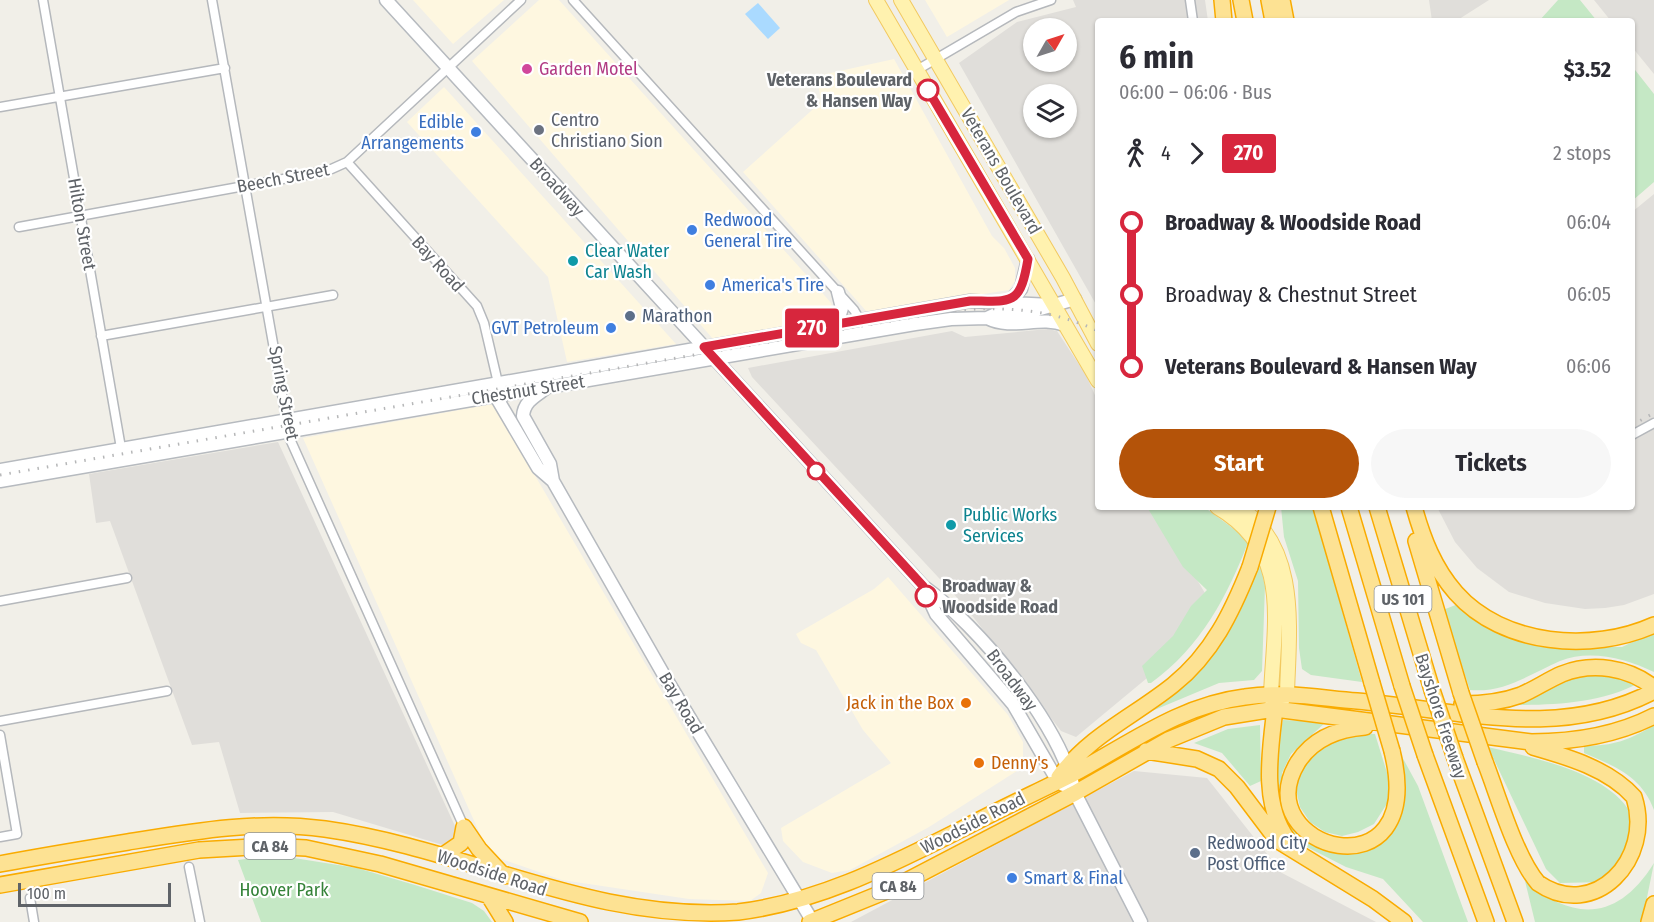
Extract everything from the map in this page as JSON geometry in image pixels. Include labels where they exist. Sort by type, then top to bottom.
[{"type":"highway","points":[[1222,0],[1224,18]]},
{"type":"highway","points":[[1241,0],[1244,18]]},
{"type":"highway","points":[[1269,0],[1272,18]]},
{"type":"highway","points":[[1282,0],[1285,18]]},
{"type":"highway","points":[[1065,774],[1085,746],[1172,686],[1198,662],[1223,627],[1250,567],[1267,510]]},
{"type":"highway","points":[[1322,510],[1372,683],[1385,726],[1392,751],[1399,790],[1394,812],[1384,829],[1369,841],[1348,847],[1324,843],[1305,831],[1293,812],[1289,792],[1293,773],[1303,756],[1318,741],[1336,732],[1361,727],[1385,726],[1390,726]]},
{"type":"highway","name":"Bayshore Freeway","points":[[1350,510],[1402,686],[1486,922]]},
{"type":"highway","name":"Bayshore Freeway","points":[[1378,510],[1432,690],[1515,922]]},
{"type":"highway","points":[[1407,510],[1461,693],[1524,861],[1538,883],[1558,898],[1581,904],[1604,901],[1624,890]]},
{"type":"highway","points":[[1415,510],[1430,554],[1445,580],[1466,603],[1490,619],[1519,632],[1571,641],[1617,637],[1654,625]]},
{"type":"highway","points":[[1367,701],[1483,704],[1518,696],[1574,670],[1608,668],[1631,674],[1654,689]]},
{"type":"highway","name":"Woodside Road","points":[[812,922],[889,890],[1191,729],[1273,702],[1287,693],[1548,720],[1594,715],[1623,706],[1654,689]]},
{"type":"highway","name":"Woodside Road","points":[[0,864],[221,826],[263,824],[330,830],[442,856],[581,901],[658,912],[738,912],[800,899],[862,878],[899,861],[1140,734],[1184,714],[1233,698],[1273,702],[1390,726],[1531,742],[1582,740],[1615,732],[1654,716]]},
{"type":"highway","points":[[1273,702],[1270,755],[1272,801],[1280,829],[1298,854]]},
{"type":"highway","points":[[1483,737],[1559,755],[1592,768],[1621,785],[1633,795],[1645,814],[1650,835],[1648,855]]},
{"type":"highway","points":[[1146,751],[1197,759],[1219,769],[1237,787],[1277,840],[1373,899],[1404,922]]},
{"type":"highway","points":[[442,856],[461,843],[464,827]]},
{"type":"highway","points":[[464,827],[479,849],[506,878]]},
{"type":"highway","name":"Woodside Road","points":[[0,885],[199,850],[267,846],[343,855],[580,922]]},
{"type":"highway","points":[[489,896],[505,922]]},
{"type":"highway","points":[[1650,922],[1654,904]]},
{"type":"highway","points":[[521,921],[535,910]]},
{"type":"main road","name":"Veterans Boulevard","points":[[876,0],[1095,376]]},
{"type":"main road","name":"Veterans Boulevard","points":[[901,0],[1075,299],[1095,338]]},
{"type":"main road","points":[[1221,510],[1251,533],[1268,563],[1274,608],[1273,702]]},
{"type":"main road","points":[[1242,510],[1269,535],[1285,573],[1287,693]]},
{"type":"street","name":"Hilton Street","points":[[43,0],[121,448]]},
{"type":"street","name":"Spring Street","points":[[212,0],[290,439],[464,827]]},
{"type":"street","name":"Broadway","points":[[386,0],[923,586],[936,614],[1013,704],[1065,774],[1141,922]]},
{"type":"street","name":"Beech Street","points":[[19,227],[327,171],[347,162],[521,0]]},
{"type":"street","points":[[573,0],[838,292],[861,319],[867,332]]},
{"type":"street","points":[[917,70],[1016,12],[1052,0]]},
{"type":"street","points":[[1190,0],[1193,18]]},
{"type":"street","points":[[0,107],[225,68]]},
{"type":"street","name":"Bay Road","points":[[347,162],[477,306],[484,323],[497,389],[538,468],[553,481],[665,677],[812,922]]},
{"type":"street","points":[[1010,301],[1021,289],[1028,259]]},
{"type":"street","points":[[833,324],[838,321],[842,308],[838,292]]},
{"type":"street","points":[[101,336],[333,296]]},
{"type":"street","name":"Chestnut Street","points":[[497,389],[545,389],[867,332],[951,319],[987,318],[998,313],[1040,311],[1075,299]]},
{"type":"street","name":"Chestnut Street","points":[[0,481],[861,319],[970,301],[1010,301],[1055,305]]},
{"type":"street","points":[[987,318],[998,323],[1020,325],[1046,321],[1065,325]]},
{"type":"street","name":"Bay Road","points":[[545,389],[529,400],[524,407],[523,416],[550,464],[553,481]]},
{"type":"street","points":[[1635,433],[1654,423]]},
{"type":"street","name":"Chestnut Street","points":[[0,470],[121,448],[288,425]]},
{"type":"street","points":[[0,601],[127,578]]},
{"type":"street","points":[[0,721],[167,691]]},
{"type":"street","points":[[0,735],[17,834],[0,837]]},
{"type":"street","points":[[189,867],[200,922]]},
{"type":"street","points":[[30,898],[34,922]]},
{"type":"shaded area","points":[[413,0],[504,0],[453,44]]},
{"type":"shaded area","points":[[539,0],[559,0],[831,303],[834,313],[829,320],[713,339],[472,61]]},
{"type":"shaded area","points":[[925,0],[1009,0],[947,37]]},
{"type":"shaded area","points":[[1073,0],[1205,0],[1208,18],[1095,18],[1095,303],[959,63],[1017,22],[1023,20],[1023,72],[1077,72],[1077,18],[1033,18],[1076,7]]},
{"type":"shaded area","points":[[1429,0],[1489,0],[1461,18],[1432,18]]},
{"type":"shaded area","points":[[1594,0],[1654,0],[1654,74],[1635,51],[1635,18],[1609,18]]},
{"type":"shaded area","points":[[894,59],[992,236],[1004,248],[1015,268],[1015,281],[1009,290],[867,312],[743,172],[821,102],[817,76]]},
{"type":"shaded area","points":[[444,87],[676,344],[567,362],[548,277],[407,122]]},
{"type":"shaded area","points":[[1654,194],[1654,594],[1624,605],[1605,608],[1585,609],[1545,603],[1509,592],[1477,568],[1455,542],[1439,510],[1635,510],[1635,210]]},
{"type":"shaded area","points":[[1048,329],[1057,331],[1086,375],[1095,395],[1095,510],[1156,510],[1212,605],[1188,644],[1076,737],[1061,731],[964,605],[752,377],[748,368],[952,331],[965,337]]},
{"type":"shaded area","points":[[493,404],[768,873],[761,893],[750,901],[689,899],[562,880],[493,856],[484,843],[303,438]]},
{"type":"shaded area","points":[[278,442],[455,826],[455,836],[446,846],[333,812],[240,813],[219,742],[192,745],[110,521],[96,523],[89,474]]},
{"type":"shaded area","points":[[888,577],[1008,715],[1023,742],[1023,767],[929,827],[850,870],[832,873],[803,862],[783,841],[781,828],[891,763],[863,730],[816,650],[801,643],[796,634],[874,589]]},
{"type":"shaded area","points":[[1134,771],[1207,778],[1282,873],[1376,922],[851,922]]},
{"type":"green space","points":[[1558,0],[1580,0],[1595,18],[1542,18]]},
{"type":"green space","points":[[1635,70],[1654,94],[1654,182],[1635,198]]},
{"type":"green space","points":[[1149,510],[1208,510],[1249,540],[1232,580],[1211,619],[1169,669],[1148,683],[1142,666],[1173,636],[1191,606],[1207,590],[1183,567]]},
{"type":"green space","points":[[1281,510],[1314,510],[1362,682],[1311,675],[1302,669],[1299,648],[1298,581],[1284,537]]},
{"type":"green space","points":[[1259,557],[1265,586],[1262,671],[1254,680],[1219,683],[1152,711],[1193,678],[1220,644],[1231,626]]},
{"type":"green space","points":[[1458,604],[1483,625],[1518,641],[1543,647],[1622,647],[1654,632],[1654,672],[1608,657],[1572,657],[1506,686],[1470,690],[1443,610]]},
{"type":"green space","points":[[1597,672],[1639,683],[1608,695],[1576,702],[1509,705],[1554,681]]},
{"type":"green space","points":[[1283,720],[1326,722],[1291,754],[1282,773],[1284,809],[1297,830],[1327,849],[1378,841],[1394,819],[1402,800],[1403,780],[1400,753],[1418,786],[1468,922],[1423,922],[1383,879],[1346,867],[1303,845],[1288,830],[1278,806],[1276,751]]},
{"type":"green space","points":[[1260,725],[1261,781],[1250,786],[1222,753],[1194,743],[1228,729]]},
{"type":"green space","points":[[1654,725],[1654,810],[1649,799],[1635,781],[1617,768],[1584,753],[1584,746],[1621,741]]},
{"type":"green space","points":[[1352,733],[1375,734],[1388,776],[1388,802],[1374,824],[1358,832],[1342,836],[1325,832],[1310,822],[1300,807],[1295,785],[1310,752]]},
{"type":"green space","points":[[1488,747],[1566,768],[1604,786],[1619,798],[1630,812],[1633,826],[1631,854],[1604,882],[1560,883],[1546,869]]},
{"type":"green space","name":"Hoover Park","points":[[275,855],[357,868],[415,885],[472,903],[484,911],[492,922],[261,922],[238,860]]},
{"type":"green space","points":[[1654,863],[1642,922],[1535,922],[1525,881],[1561,904],[1578,909],[1594,909],[1610,905],[1626,896]]},
{"type":"water","points":[[758,3],[780,28],[768,39],[745,14]]},
{"type":"railway","points":[[0,475],[948,311],[1006,309],[1043,313],[1095,330]]},
{"type":"railway","points":[[1635,423],[1654,413]]},
{"type":"bus line","name":"270","points":[[926,596],[923,586],[704,347],[970,301],[1010,301],[1018,294],[1024,282],[1028,259],[928,90]]},
{"type":"place","name":"Garden Motel","points":[[527,69]]},
{"type":"place","name":"Veterans Boulevard & Hansen Way","points":[[928,90]]},
{"type":"place","name":"Centro Christiano Sion","points":[[539,130]]},
{"type":"place","name":"Edible Arrangements","points":[[476,132]]},
{"type":"place","name":"Redwood General Tire","points":[[692,230]]},
{"type":"place","name":"Clear Water Car Wash","points":[[573,261]]},
{"type":"place","name":"America's Tire","points":[[710,285]]},
{"type":"place","name":"Marathon","points":[[630,316]]},
{"type":"place","name":"GVT Petroleum","points":[[611,328]]},
{"type":"place","name":"Public Works Services","points":[[951,525]]},
{"type":"place","name":"Broadway & Woodside Road","points":[[926,596]]},
{"type":"place","name":"Jack in the Box","points":[[966,703]]},
{"type":"place","name":"Denny's","points":[[979,763]]},
{"type":"place","name":"Redwood City Post Office","points":[[1195,853]]},
{"type":"place","name":"Smart & Final","points":[[1012,878]]}]
